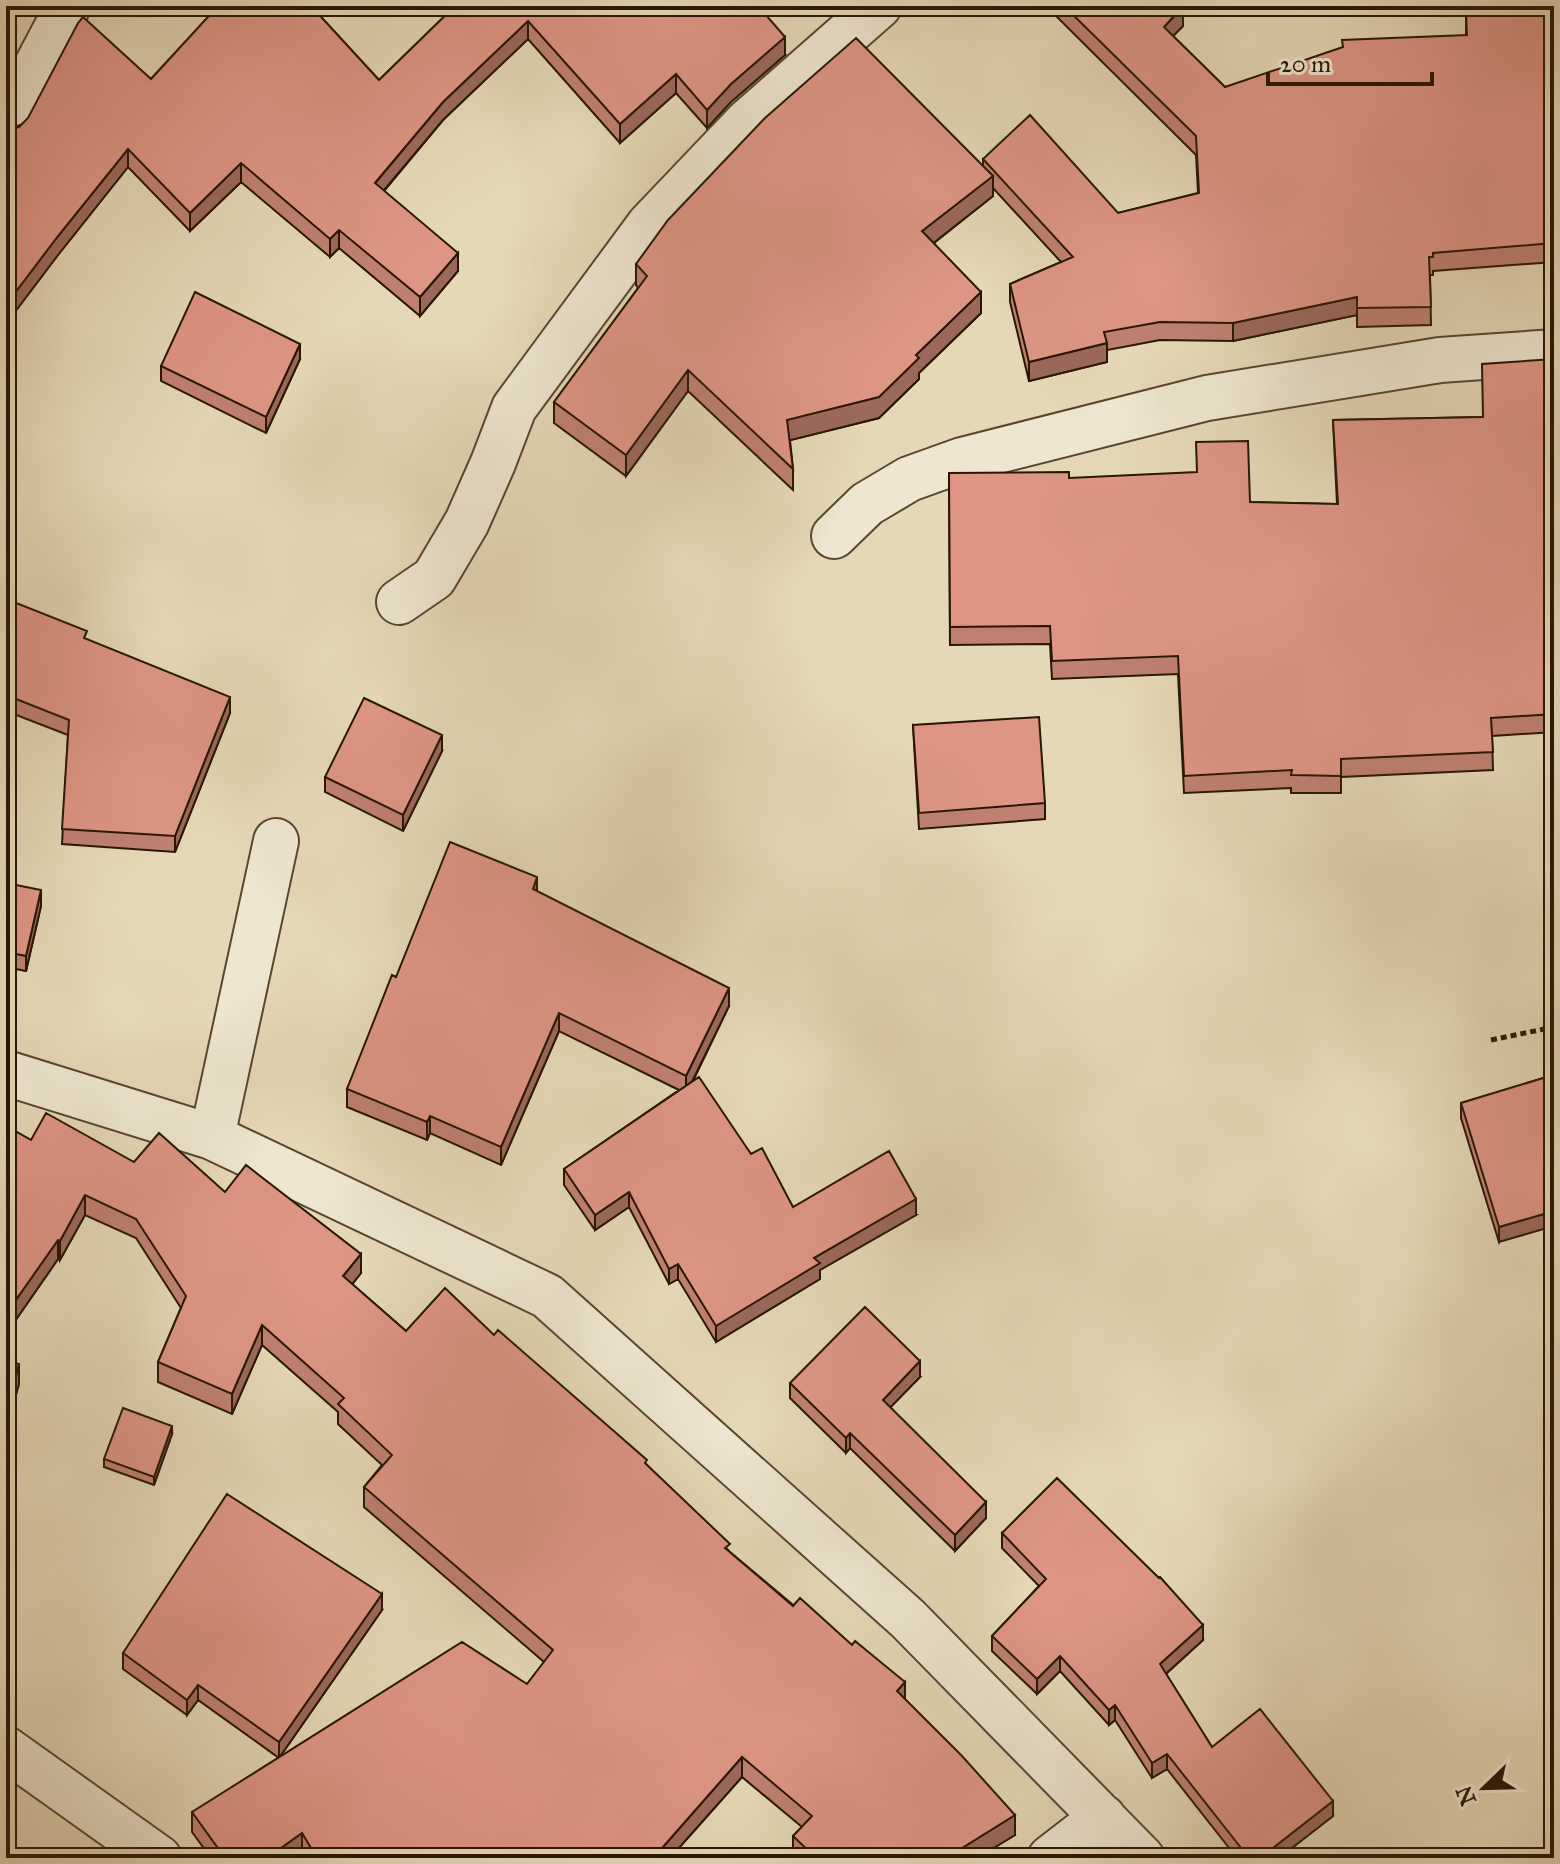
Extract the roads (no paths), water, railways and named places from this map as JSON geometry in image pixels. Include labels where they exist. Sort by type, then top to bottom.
[{"type":"street","points":[[6,124],[68,6]]},
{"type":"street","points":[[399,602],[434,578],[467,522],[514,408],[649,225],[748,121],[879,6]]},
{"type":"street","points":[[834,536],[867,504],[909,479],[962,460],[1207,398],[1440,360],[1554,352]]},
{"type":"street","points":[[212,1137],[276,841]]},
{"type":"street","points":[[6,1073],[212,1137],[547,1296],[908,1619],[1142,1858]]},
{"type":"street","points":[[6,1749],[159,1858]]},
{"type":"street","points":[[1050,1858],[1103,1817]]}]
